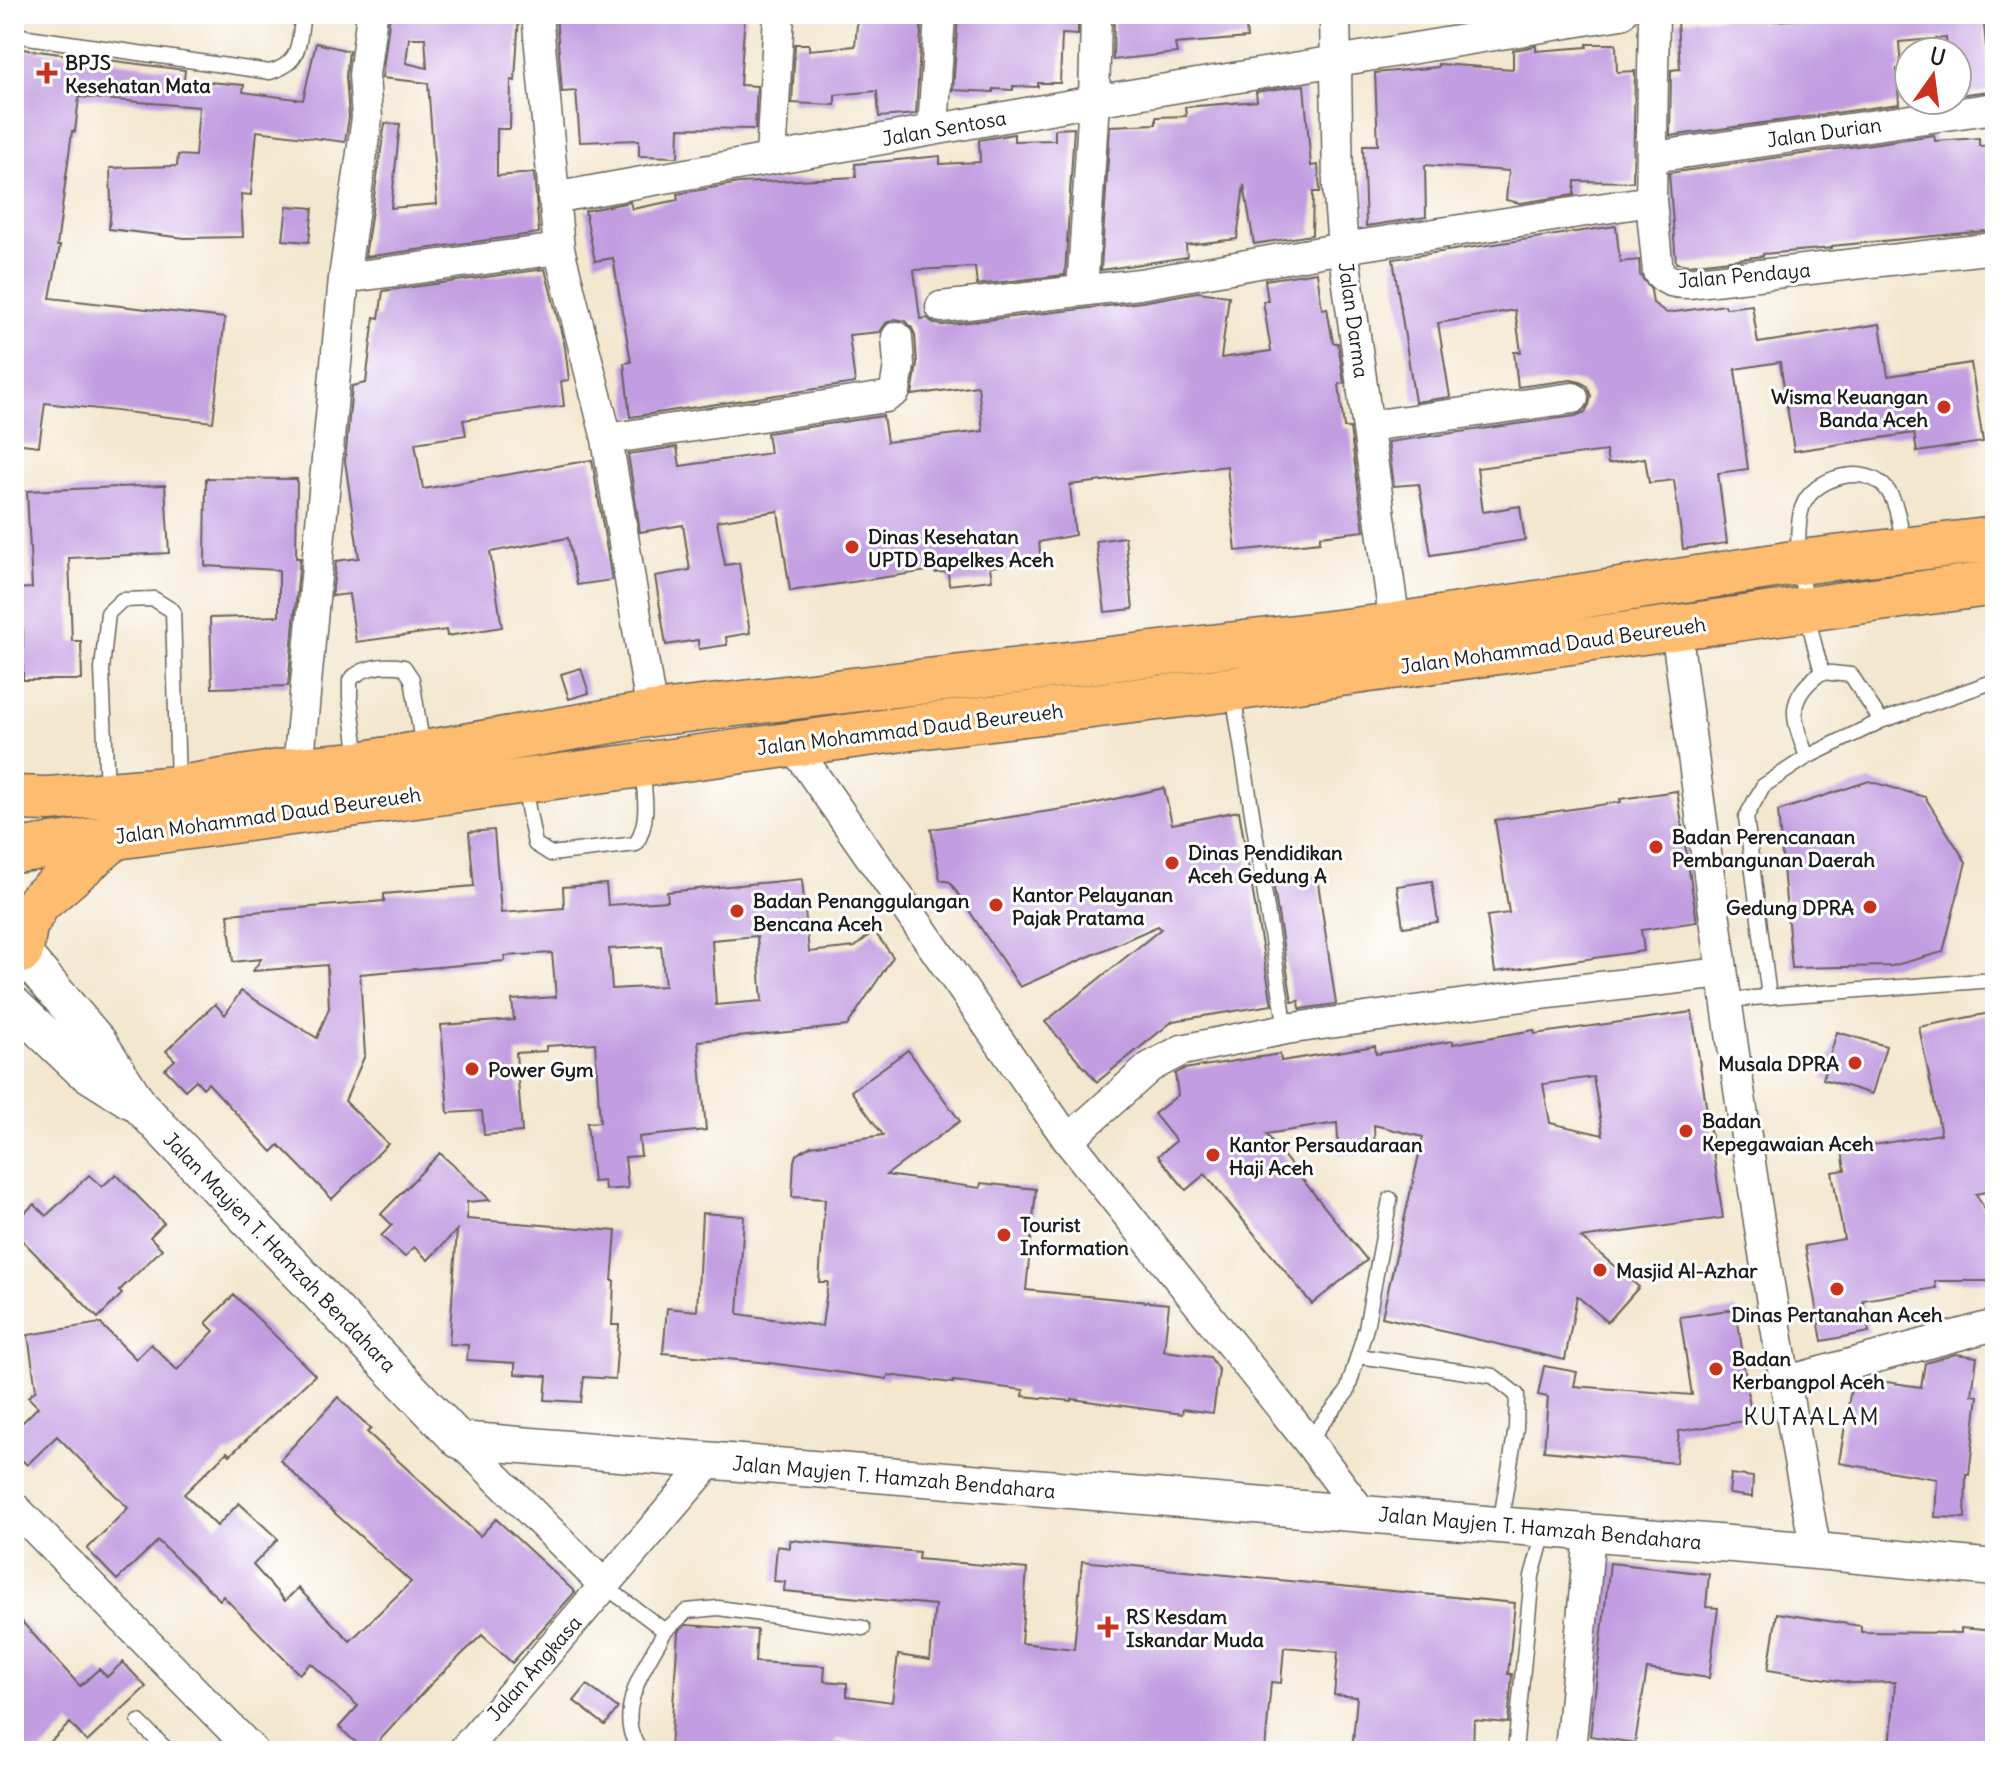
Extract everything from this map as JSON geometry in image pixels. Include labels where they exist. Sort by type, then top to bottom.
[{"type":"highway","name":"Jalan Mohammad Daud Beureueh","points":[[14,851],[179,788],[298,769],[359,764],[652,714],[1395,625],[1800,562],[1995,539]]},
{"type":"highway","name":"Jalan Mohammad Daud Beureueh","points":[[14,798],[49,799],[112,815],[523,780],[1232,689],[1995,583]]},
{"type":"highway","points":[[18,947],[38,903],[112,815]]},
{"type":"street","points":[[298,769],[344,278],[367,118],[364,75],[372,14]]},
{"type":"street","points":[[537,14],[559,249],[607,439],[652,714]]},
{"type":"street","points":[[771,159],[779,14]]},
{"type":"street","points":[[933,130],[940,14]]},
{"type":"street","points":[[1082,291],[1096,14]]},
{"type":"street","name":"Jalan Darma","points":[[1335,14],[1338,185],[1343,248],[1395,625]]},
{"type":"street","name":"Jalan Sentosa","points":[[553,198],[1094,101],[1335,62],[1514,23],[1621,14]]},
{"type":"street","name":"Jalan Pendaya","points":[[1654,14],[1651,201],[1658,272],[1665,280],[1674,283],[1995,248]]},
{"type":"street","name":"Jalan Durian","points":[[1653,157],[1995,108]]},
{"type":"street","points":[[941,307],[1082,291],[1651,201]]},
{"type":"street","points":[[344,278],[559,249]]},
{"type":"street","points":[[607,439],[886,397],[895,391],[899,365],[897,337]]},
{"type":"street","points":[[1369,426],[1573,398]]},
{"type":"street","points":[[1676,628],[1724,986],[1784,1382],[1816,1551]]},
{"type":"street","points":[[792,744],[1068,1140],[1362,1513]]},
{"type":"street","name":"Jalan Mayjen T. Hamzah Bendahara","points":[[18,947],[100,1044],[139,1105],[459,1440],[1995,1568]]},
{"type":"street","points":[[1068,1140],[1150,1067],[1182,1050],[1286,1029],[1523,996],[1724,986]]},
{"type":"street","points":[[14,1005],[81,1069],[139,1105]]},
{"type":"street","points":[[1784,1382],[1995,1325]]},
{"type":"street","points":[[459,1440],[605,1586]]},
{"type":"street","name":"Jalan Angkasa","points":[[463,1751],[710,1462]]},
{"type":"street","points":[[14,1507],[253,1751]]},
{"type":"street","points":[[1570,1751],[1590,1533]]},
{"type":"lane","points":[[14,35],[270,72],[286,67],[294,59],[303,14]]},
{"type":"lane","points":[[1822,672],[1806,608],[1800,562],[1799,524],[1806,497],[1829,479],[1851,475],[1879,482],[1888,491],[1905,549]]},
{"type":"lane","points":[[112,815],[102,669],[108,613],[122,600],[154,599],[173,611],[179,788]]},
{"type":"lane","points":[[359,764],[350,680],[356,673],[389,665],[404,667],[412,679],[423,751]]},
{"type":"lane","points":[[1807,757],[1793,717],[1805,685],[1822,672],[1851,675],[1881,721]]},
{"type":"lane","points":[[1769,997],[1746,817],[1763,786],[1807,757],[1881,721],[1995,681]]},
{"type":"lane","points":[[1232,689],[1286,1029]]},
{"type":"lane","points":[[523,780],[535,844],[551,854],[636,844],[646,812],[642,765]]},
{"type":"lane","points":[[1724,986],[1769,997],[1995,980]]},
{"type":"lane","points":[[1308,1441],[1347,1392],[1359,1356],[1390,1199]]},
{"type":"lane","points":[[1359,1356],[1493,1376],[1517,1395],[1516,1428],[1500,1525]]},
{"type":"lane","points":[[1515,1751],[1532,1576],[1545,1529]]},
{"type":"lane","points":[[605,1586],[665,1631]]},
{"type":"lane","points":[[641,1751],[629,1734],[629,1720],[639,1677],[665,1631],[687,1611],[718,1608],[863,1628]]},
{"type":"lane","points":[[139,1722],[168,1751]]},
{"type":"building","points":[[390,14],[519,14],[515,81],[511,80],[510,129],[497,129],[497,176],[534,173],[539,233],[365,257],[385,123],[400,124],[391,208],[437,204],[428,83],[382,78]],"holes":[[[409,38],[425,38],[427,68],[406,63]]]},
{"type":"building","points":[[556,14],[745,14],[740,85],[757,86],[755,129],[679,128],[678,157],[639,156],[639,140],[580,142],[576,91],[562,92]]},
{"type":"building","points":[[858,14],[922,14],[916,114],[879,117],[877,91],[835,95],[835,105],[792,103],[795,44],[809,44],[809,50],[855,46]]},
{"type":"building","points":[[994,14],[1078,14],[1078,35],[1062,34],[1060,83],[1038,83],[1038,87],[1013,86],[1013,90],[993,89],[993,92],[953,90],[958,16],[994,17]]},
{"type":"building","points":[[1114,14],[1245,14],[1247,38],[1175,44],[1177,53],[1113,60]]},
{"type":"building","points":[[1758,14],[1759,22],[1799,19],[1798,14],[1983,14],[1990,91],[1973,93],[1973,36],[1893,36],[1893,105],[1670,136],[1671,70],[1680,69],[1677,21]]},
{"type":"building","points":[[316,43],[349,51],[346,76],[349,117],[345,142],[257,131],[251,195],[241,194],[243,237],[185,238],[109,229],[110,168],[177,166],[178,155],[195,156],[199,107],[79,97],[57,246],[60,246],[50,298],[225,318],[213,422],[45,403],[39,446],[14,443],[14,48],[185,70],[184,80],[244,85],[243,92],[303,100]]},
{"type":"building","points":[[1587,44],[1616,44],[1617,72],[1635,71],[1633,182],[1575,181],[1574,195],[1520,203],[1506,200],[1509,171],[1425,165],[1426,217],[1366,226],[1363,145],[1378,145],[1375,73],[1438,67],[1438,64],[1513,69],[1513,50],[1536,46],[1536,51],[1587,47]]},
{"type":"building","points":[[1304,85],[1311,166],[1318,165],[1320,192],[1313,192],[1312,235],[1254,244],[1244,185],[1237,239],[1186,245],[1187,257],[1101,270],[1110,126],[1156,124],[1156,117],[1186,116],[1185,107],[1257,101],[1256,92]]},
{"type":"building","points":[[1074,128],[1065,275],[977,285],[975,267],[914,270],[920,319],[927,318],[943,325],[1142,302],[1198,292],[1229,296],[1221,358],[1271,351],[1263,301],[1268,301],[1265,280],[1317,272],[1322,309],[1327,308],[1333,343],[1338,343],[1344,383],[1339,384],[1344,428],[1350,428],[1364,531],[1320,536],[1320,542],[1236,551],[1227,466],[1070,485],[1075,535],[1039,542],[1041,560],[990,567],[992,580],[949,585],[948,572],[935,573],[934,570],[790,591],[778,511],[717,521],[725,565],[739,563],[750,633],[726,637],[727,645],[699,649],[698,640],[666,645],[655,576],[690,570],[683,525],[640,532],[628,454],[677,447],[680,466],[770,453],[767,433],[883,416],[887,442],[983,431],[978,386],[912,395],[917,364],[915,335],[906,321],[895,319],[886,323],[880,332],[849,335],[855,383],[630,417],[624,363],[631,362],[613,258],[595,261],[585,211],[630,202],[632,209],[678,200],[677,194],[739,183],[856,177],[855,164],[940,156],[940,164],[980,162],[979,140],[1014,134],[1014,141],[1055,140],[1055,129]]},
{"type":"building","points":[[1934,135],[1935,141],[1979,138],[1979,146],[1995,145],[1995,230],[1832,246],[1688,265],[1676,263],[1669,173]]},
{"type":"building","points":[[287,206],[313,208],[309,242],[283,240]]},
{"type":"building","points":[[1616,226],[1620,262],[1639,260],[1640,275],[1651,290],[1653,303],[1667,313],[1725,305],[1726,308],[1752,305],[1758,343],[1880,324],[1888,376],[1971,363],[1983,442],[1917,452],[1914,433],[1794,451],[1780,362],[1735,369],[1748,469],[1718,473],[1727,543],[1683,549],[1674,480],[1649,483],[1645,458],[1608,464],[1606,451],[1477,468],[1483,512],[1520,506],[1525,540],[1431,555],[1419,484],[1394,486],[1388,442],[1575,416],[1585,412],[1591,396],[1587,386],[1571,380],[1518,387],[1514,352],[1521,352],[1515,310],[1438,323],[1450,397],[1415,402],[1393,259]]},
{"type":"building","points":[[545,269],[565,347],[569,380],[561,381],[564,406],[463,420],[466,435],[415,443],[423,489],[592,460],[612,580],[577,585],[568,538],[490,552],[502,627],[447,636],[446,630],[356,642],[349,594],[332,596],[336,561],[359,558],[345,461],[352,386],[366,383],[374,317],[379,318],[383,291]]},
{"type":"building","points":[[206,478],[297,479],[296,558],[300,558],[288,686],[212,688],[210,618],[279,616],[279,570],[205,566]]},
{"type":"building","points":[[165,485],[169,553],[69,558],[72,641],[81,641],[82,680],[23,680],[23,630],[14,630],[14,589],[32,588],[27,491]]},
{"type":"building","points":[[1125,537],[1133,609],[1105,612],[1096,541]]},
{"type":"building","points":[[581,668],[589,693],[569,699],[561,674]]},
{"type":"building","name":"Gedung DPRA","points":[[1869,781],[1925,797],[1966,862],[1943,952],[1892,966],[1792,968],[1778,811]]},
{"type":"building","points":[[1164,788],[1172,824],[1239,811],[1272,1005],[1173,1021],[1097,1082],[1045,1022],[1161,929],[1158,926],[1020,987],[950,882],[940,880],[931,829],[1083,806]]},
{"type":"building","points":[[1677,791],[1697,922],[1641,930],[1644,951],[1495,972],[1487,916],[1509,913],[1495,820]]},
{"type":"building","points":[[494,830],[501,913],[564,908],[563,887],[606,884],[608,905],[668,901],[667,892],[802,879],[809,952],[855,947],[874,931],[893,957],[847,1026],[698,1041],[706,1130],[639,1137],[641,1156],[625,1157],[628,1188],[605,1190],[604,1181],[593,1182],[587,1123],[600,1122],[595,1043],[546,1046],[546,1051],[516,1053],[522,1132],[484,1135],[482,1111],[448,1113],[441,1025],[514,1020],[512,1000],[556,997],[552,953],[505,956],[505,961],[360,974],[365,1055],[345,1101],[388,1144],[332,1199],[279,1145],[272,1152],[208,1083],[203,1088],[196,1080],[185,1090],[165,1069],[175,1060],[166,1051],[215,1004],[225,1015],[241,991],[317,1038],[329,1008],[327,965],[253,971],[261,959],[233,962],[228,914],[384,901],[384,894],[474,886],[469,832]],"holes":[[[757,936],[762,1001],[716,1005],[712,940]],[[661,946],[665,986],[612,989],[609,949]]]},
{"type":"building","points":[[1317,876],[1336,1004],[1300,1009],[1299,1001],[1292,1002],[1273,882]]},
{"type":"building","points":[[1432,881],[1438,922],[1403,927],[1397,886]]},
{"type":"building","points":[[1692,1012],[1723,1218],[1581,1238],[1639,1287],[1608,1322],[1577,1296],[1565,1360],[1382,1317],[1423,1137],[1374,1125],[1375,1153],[1339,1154],[1337,1123],[1266,1134],[1367,1260],[1312,1304],[1205,1174],[1186,1190],[1158,1156],[1176,1141],[1154,1114],[1178,1095],[1175,1074],[1184,1069],[1280,1054],[1281,1061],[1375,1046],[1376,1054],[1534,1030],[1535,1034]],"holes":[[[1593,1077],[1603,1135],[1550,1123],[1543,1084]]]},
{"type":"building","points":[[1995,1012],[1995,1062],[1988,1063],[1995,1098],[1995,1190],[1976,1194],[1995,1227],[1995,1281],[1935,1281],[1936,1288],[1863,1300],[1869,1332],[1822,1341],[1805,1246],[1844,1239],[1832,1172],[1845,1170],[1842,1150],[1941,1134],[1919,1027]]},
{"type":"building","name":"Musala DPRA","points":[[1837,1032],[1886,1046],[1872,1094],[1823,1079]]},
{"type":"building","points":[[908,1050],[960,1121],[886,1175],[980,1188],[981,1183],[1036,1189],[1026,1290],[1169,1304],[1164,1351],[1210,1357],[1219,1371],[1213,1413],[1183,1409],[1182,1414],[1072,1399],[1023,1396],[1024,1390],[953,1381],[888,1375],[887,1379],[770,1363],[663,1353],[667,1308],[697,1311],[702,1213],[744,1216],[738,1314],[822,1326],[828,1282],[819,1282],[825,1199],[792,1197],[794,1161],[796,1155],[811,1146],[883,1135],[851,1091]]},
{"type":"building","points":[[440,1153],[490,1200],[467,1202],[467,1219],[616,1231],[612,1281],[612,1325],[619,1325],[615,1379],[584,1377],[581,1402],[545,1400],[547,1376],[515,1374],[515,1363],[467,1360],[468,1345],[449,1344],[457,1230],[428,1260],[414,1247],[405,1257],[381,1236],[392,1225],[381,1214]]},
{"type":"building","points":[[116,1174],[164,1223],[150,1237],[162,1249],[119,1291],[122,1294],[98,1318],[14,1232],[14,1223],[34,1204],[46,1216],[89,1175],[102,1187]]},
{"type":"building","points":[[234,1295],[315,1375],[184,1494],[217,1526],[239,1503],[278,1539],[253,1565],[285,1601],[298,1588],[350,1641],[411,1582],[280,1460],[338,1397],[371,1429],[367,1432],[480,1536],[496,1519],[575,1592],[512,1663],[482,1635],[430,1685],[370,1751],[365,1751],[339,1727],[358,1706],[311,1663],[299,1674],[223,1596],[220,1600],[158,1541],[117,1580],[87,1549],[128,1508],[57,1436],[27,1465],[14,1452],[14,1431],[38,1407],[28,1397],[36,1390],[28,1335],[100,1323],[136,1359],[151,1344],[177,1370],[214,1331],[206,1323]]},
{"type":"building","points":[[1736,1309],[1743,1355],[1730,1357],[1743,1359],[1752,1420],[1679,1431],[1676,1463],[1544,1451],[1548,1397],[1538,1395],[1544,1366],[1577,1372],[1574,1386],[1692,1395],[1680,1317]]},
{"type":"building","points":[[1956,1354],[1977,1357],[1972,1395],[1978,1396],[1969,1475],[1966,1474],[1965,1518],[1935,1517],[1937,1479],[1839,1463],[1852,1382],[1866,1379],[1921,1387],[1925,1363]]},
{"type":"building","points":[[1731,1474],[1753,1477],[1752,1497],[1729,1494]]},
{"type":"building","points":[[790,1540],[919,1552],[918,1559],[1027,1569],[1021,1643],[1074,1649],[1082,1561],[1515,1603],[1508,1674],[1512,1674],[1508,1723],[1474,1720],[1473,1751],[1352,1751],[1357,1697],[1334,1695],[1338,1652],[1284,1647],[1281,1683],[1271,1682],[1265,1751],[1084,1751],[1045,1748],[1045,1751],[929,1751],[836,1739],[835,1751],[670,1749],[678,1632],[686,1625],[757,1630],[755,1662],[825,1666],[824,1681],[847,1683],[847,1696],[892,1702],[898,1655],[930,1660],[935,1605],[784,1591],[785,1582],[774,1581],[777,1546],[790,1548]]},
{"type":"building","points":[[1610,1563],[1709,1574],[1706,1607],[1718,1608],[1709,1678],[1647,1669],[1635,1743],[1590,1736]]},
{"type":"building","points":[[14,1613],[80,1686],[99,1669],[107,1677],[123,1662],[146,1687],[87,1742],[70,1723],[41,1751],[14,1751]]},
{"type":"building","points":[[1777,1613],[1861,1626],[1861,1632],[1961,1633],[1961,1628],[1995,1631],[1995,1751],[1890,1751],[1895,1682],[1853,1683],[1768,1670]]},
{"type":"building","points":[[587,1685],[618,1708],[605,1725],[574,1701]]},
{"type":"place","name":"BPJS Kesehatan Mata","points":[[47,73]]},
{"type":"place","name":"Wisma Keuangan Banda Aceh","points":[[1944,407]]},
{"type":"place","name":"Dinas Kesehatan UPTD Bapelkes Aceh","points":[[852,547]]},
{"type":"place","name":"Badan Perencanaan Pembangunan Daerah","points":[[1656,847]]},
{"type":"place","name":"Dinas Pendidikan Aceh Gedung A","points":[[1172,863]]},
{"type":"place","name":"Kantor Pelayanan Pajak Pratama","points":[[996,905]]},
{"type":"place","name":"Gedung DPRA","points":[[1870,907]]},
{"type":"place","name":"Badan Penanggulangan Bencana Aceh","points":[[737,911]]},
{"type":"place","name":"Musala DPRA","points":[[1855,1063]]},
{"type":"place","name":"Power Gym","points":[[472,1069]]},
{"type":"place","name":"Badan Kepegawaian Aceh","points":[[1686,1131]]},
{"type":"place","name":"Kantor Persaudaraan Haji Aceh","points":[[1213,1155]]},
{"type":"place","name":"Tourist Information","points":[[1004,1235]]},
{"type":"place","name":"Masjid Al-Azhar","points":[[1600,1270]]},
{"type":"place","name":"Dinas Pertanahan Aceh","points":[[1837,1289]]},
{"type":"place","name":"Badan Kerbangpol Aceh","points":[[1716,1369]]},
{"type":"place","name":"RS Kesdam Iskandar Muda","points":[[1108,1627]]},
{"type":"district","name":"KUTAALAM","points":[[1812,1416]]}]
